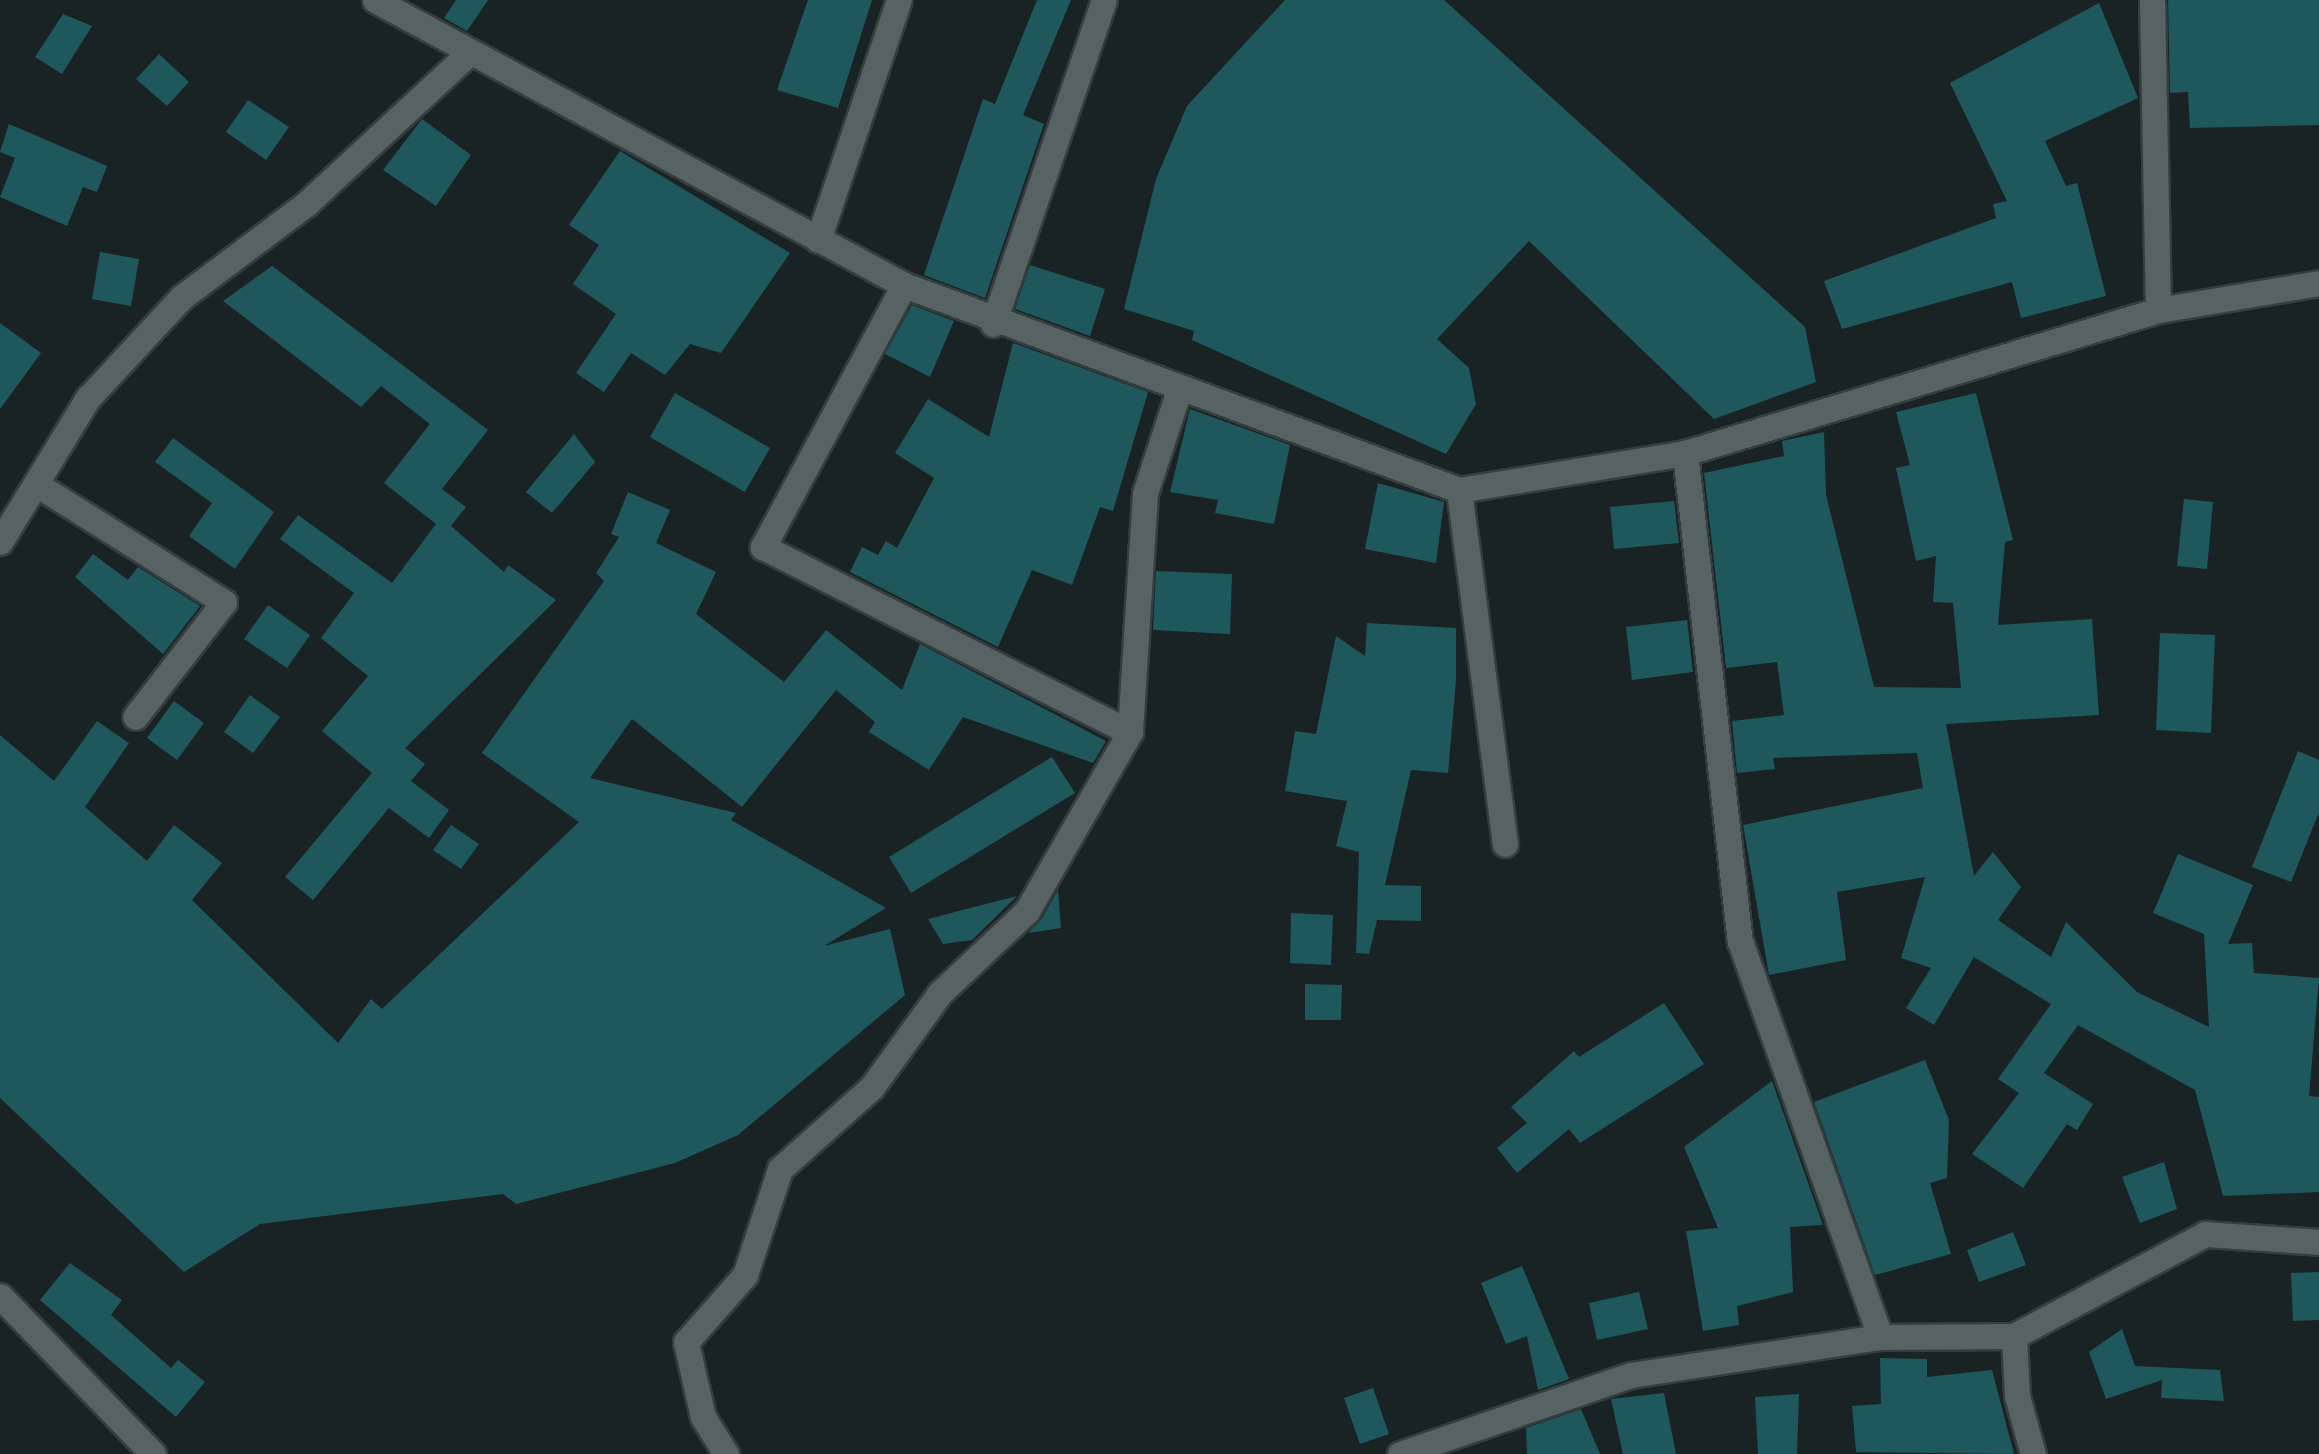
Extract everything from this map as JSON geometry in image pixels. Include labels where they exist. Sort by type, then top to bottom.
[{"type":"street","points":[[375,0],[904,286],[993,324],[1460,490],[1685,453],[2158,310],[2319,282]]},
{"type":"street","points":[[818,240],[899,0]]},
{"type":"street","points":[[993,324],[1104,0]]},
{"type":"street","points":[[2152,0],[2158,310]]},
{"type":"street","points":[[0,542],[88,398],[182,298],[306,204],[469,53]]},
{"type":"street","points":[[904,286],[763,547],[1130,732]]},
{"type":"street","points":[[726,1454],[703,1417],[686,1342],[746,1275],[780,1169],[872,1087],[940,993],[1027,912],[1130,732],[1145,494],[1179,390]]},
{"type":"street","points":[[1685,453],[1740,941],[1880,1337]]},
{"type":"street","points":[[36,484],[224,602],[135,718]]},
{"type":"street","points":[[1460,490],[1506,844]]},
{"type":"street","points":[[1400,1454],[1445,1447],[1631,1375],[1880,1337],[2014,1336],[2205,1234],[2319,1242]]},
{"type":"street","points":[[0,1296],[153,1454]]},
{"type":"street","points":[[2014,1336],[2017,1396],[2034,1454]]},
{"type":"building","points":[[456,0],[488,0],[467,31],[444,18]]},
{"type":"building","points":[[808,0],[872,0],[838,108],[777,90]]},
{"type":"building","points":[[1037,0],[1071,0],[1023,115],[1044,124],[985,298],[924,275],[983,99],[995,104]]},
{"type":"building","points":[[1285,0],[1444,0],[1805,327],[1816,382],[1714,419],[1529,241],[1437,339],[1469,368],[1476,404],[1446,454],[1192,340],[1194,331],[1124,309],[1156,179],[1187,106]]},
{"type":"building","points":[[2168,0],[2319,0],[2319,125],[2190,128],[2188,92],[2170,93]]},
{"type":"building","points":[[2099,3],[2138,98],[2045,141],[2066,186],[2077,183],[2106,296],[2021,318],[2012,282],[1842,329],[1824,281],[1996,218],[1993,204],[2007,201],[1950,83]]},
{"type":"building","points":[[63,14],[92,26],[62,74],[35,57]]},
{"type":"building","points":[[159,54],[189,82],[167,106],[136,79]]},
{"type":"building","points":[[248,100],[289,127],[266,160],[226,132]]},
{"type":"building","points":[[422,119],[471,155],[436,206],[383,170]]},
{"type":"building","points":[[9,124],[107,166],[97,192],[83,187],[67,226],[0,197],[15,158],[0,152]]},
{"type":"building","points":[[620,151],[790,253],[721,353],[690,344],[665,375],[631,353],[604,392],[576,373],[616,314],[573,284],[599,245],[569,225]]},
{"type":"building","points":[[100,252],[139,259],[131,306],[92,299]]},
{"type":"building","points":[[1030,265],[1105,289],[1090,336],[1015,309]]},
{"type":"building","points":[[272,266],[488,430],[442,489],[466,507],[451,526],[504,572],[508,565],[556,600],[405,748],[425,764],[411,781],[449,810],[429,838],[389,808],[313,900],[285,877],[372,773],[322,731],[368,676],[321,638],[354,593],[280,539],[298,515],[392,583],[436,524],[384,483],[430,424],[381,386],[361,407],[223,301]]},
{"type":"building","points":[[912,305],[954,321],[930,377],[885,354]]},
{"type":"building","points":[[0,323],[41,353],[0,409]]},
{"type":"building","points":[[1013,343],[1148,392],[1113,511],[1100,507],[1072,585],[1032,570],[998,647],[850,572],[862,547],[878,555],[886,541],[897,548],[934,478],[895,453],[928,399],[989,437]]},
{"type":"building","points":[[675,393],[770,448],[745,492],[650,437]]},
{"type":"building","points":[[1976,393],[2013,540],[2005,542],[1998,625],[2092,619],[2099,715],[1946,724],[1974,876],[1993,852],[2021,887],[1998,920],[2051,957],[2066,922],[2137,992],[2209,1027],[2204,934],[2153,913],[2178,854],[2253,885],[2228,944],[2252,943],[2254,973],[2319,978],[2309,1096],[2319,1097],[2319,1192],[2223,1196],[2195,1090],[2078,1025],[2044,1073],[2093,1104],[2077,1130],[2067,1124],[2023,1188],[1972,1154],[2019,1093],[1998,1079],[2051,1004],[1974,957],[1934,1025],[1906,1008],[1931,968],[1901,958],[1925,877],[1837,892],[1846,960],[1769,975],[1743,825],[1923,788],[1917,753],[1773,758],[1775,769],[1737,773],[1732,721],[1784,715],[1777,662],[1726,668],[1704,473],[1784,456],[1782,441],[1824,432],[1826,495],[1874,687],[1961,688],[1953,603],[1933,602],[1936,556],[1916,561],[1896,468],[1910,465],[1896,412]]},
{"type":"building","points":[[1190,409],[1290,445],[1274,524],[1215,513],[1218,500],[1170,492]]},
{"type":"building","points":[[574,434],[595,462],[552,513],[526,492]]},
{"type":"building","points":[[173,438],[274,512],[235,569],[189,536],[212,503],[155,462]]},
{"type":"building","points":[[1378,483],[1444,502],[1436,563],[1365,549]]},
{"type":"building","points":[[628,492],[670,510],[656,543],[716,572],[696,614],[784,682],[826,630],[902,690],[920,644],[1106,741],[1093,763],[963,717],[929,770],[869,732],[875,722],[836,690],[742,807],[632,719],[590,778],[736,813],[731,820],[886,908],[824,946],[890,929],[905,995],[738,1135],[675,1163],[516,1204],[503,1194],[260,1224],[184,1272],[0,1098],[0,735],[54,781],[97,721],[129,743],[85,807],[147,861],[174,825],[222,863],[192,900],[338,1043],[371,999],[382,1009],[579,822],[482,753],[604,581],[596,573],[619,537],[611,534]]},
{"type":"building","points":[[2184,499],[2213,502],[2207,569],[2177,566]]},
{"type":"building","points":[[1674,501],[1679,543],[1614,549],[1610,507]]},
{"type":"building","points":[[93,554],[128,580],[138,567],[200,606],[163,654],[75,577]]},
{"type":"building","points":[[1156,571],[1232,574],[1230,634],[1153,630]]},
{"type":"building","points":[[268,605],[310,635],[287,668],[244,639]]},
{"type":"building","points":[[1687,620],[1693,672],[1632,680],[1626,627]]},
{"type":"building","points":[[1367,623],[1456,628],[1448,773],[1411,770],[1385,885],[1421,886],[1421,921],[1377,920],[1369,954],[1356,953],[1359,852],[1336,846],[1347,801],[1285,791],[1295,731],[1316,734],[1336,636],[1365,656]]},
{"type":"building","points":[[2160,633],[2215,635],[2211,733],[2156,730]]},
{"type":"building","points":[[250,695],[280,717],[253,753],[224,732]]},
{"type":"building","points":[[174,701],[204,723],[177,760],[147,738]]},
{"type":"building","points":[[2298,751],[2319,760],[2319,812],[2291,882],[2252,867]]},
{"type":"building","points":[[1052,757],[1075,793],[911,893],[889,857]]},
{"type":"building","points":[[451,825],[479,844],[461,869],[433,850]]},
{"type":"building","points":[[1058,890],[1061,928],[1028,933],[1041,920]]},
{"type":"building","points":[[1017,896],[972,940],[943,944],[928,919]]},
{"type":"building","points":[[1291,913],[1333,915],[1331,965],[1290,963]]},
{"type":"building","points":[[1305,984],[1342,985],[1341,1020],[1305,1020]]},
{"type":"building","points":[[1664,1003],[1704,1064],[1580,1143],[1569,1129],[1517,1173],[1497,1148],[1527,1123],[1511,1107],[1574,1051],[1579,1057]]},
{"type":"building","points":[[1925,1060],[1949,1120],[1947,1178],[1930,1183],[1951,1254],[1875,1275],[1814,1102]]},
{"type":"building","points":[[1772,1081],[1823,1225],[1790,1227],[1793,1292],[1737,1306],[1739,1325],[1703,1331],[1686,1231],[1718,1228],[1684,1147]]},
{"type":"building","points":[[2164,1162],[2177,1209],[2140,1223],[2122,1177]]},
{"type":"building","points":[[2013,1232],[2026,1265],[1979,1282],[1967,1250]]},
{"type":"building","points":[[70,1263],[122,1300],[111,1315],[171,1368],[178,1360],[205,1382],[176,1417],[40,1300]]},
{"type":"building","points":[[1522,1266],[1569,1379],[1538,1390],[1527,1336],[1506,1344],[1481,1283]]},
{"type":"building","points":[[2319,1272],[2319,1320],[2293,1321],[2291,1273]]},
{"type":"building","points":[[1639,1292],[1648,1329],[1597,1340],[1589,1303]]},
{"type":"building","points":[[2122,1329],[2135,1366],[2220,1370],[2224,1401],[2161,1398],[2162,1380],[2106,1399],[2089,1352]]},
{"type":"building","points":[[1880,1358],[1927,1359],[1927,1377],[1992,1370],[2014,1454],[1856,1452],[1852,1406],[1881,1404]]},
{"type":"building","points":[[1373,1388],[1389,1434],[1360,1444],[1344,1398]]},
{"type":"building","points":[[1664,1393],[1676,1454],[1623,1454],[1611,1399]]},
{"type":"building","points":[[1799,1394],[1797,1454],[1758,1454],[1755,1397]]},
{"type":"building","points":[[1581,1409],[1600,1454],[1527,1454],[1526,1428]]}]
